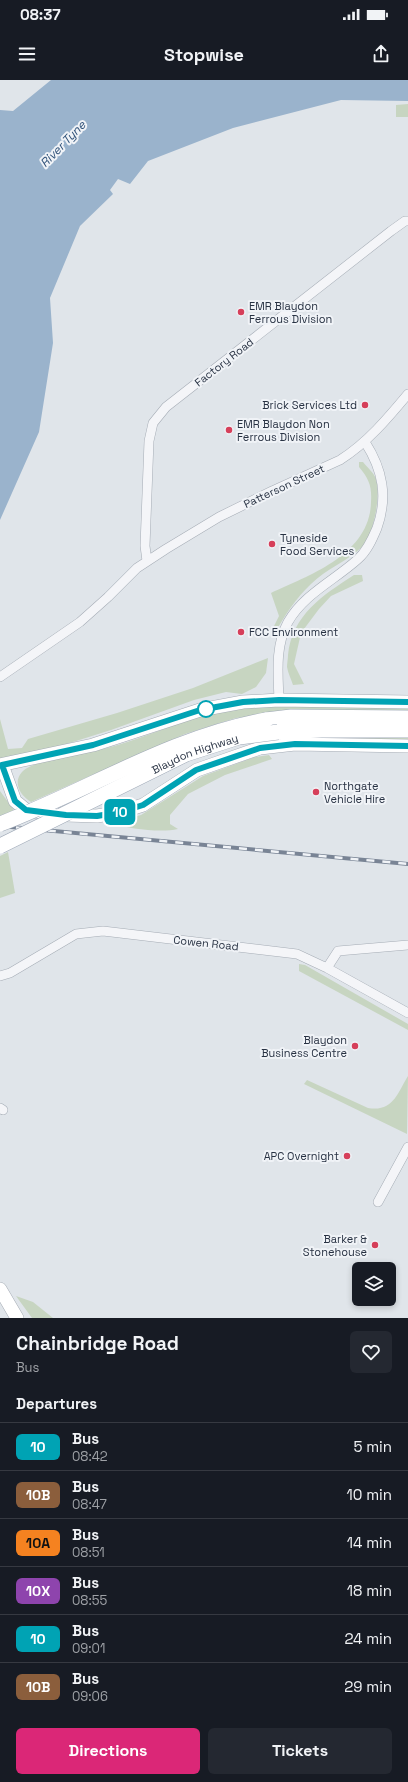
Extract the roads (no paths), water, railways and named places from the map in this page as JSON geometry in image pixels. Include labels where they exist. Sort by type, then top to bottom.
[{"type":"main road","points":[[408,702],[279,700],[243,702],[200,710],[93,745],[1,765],[15,801],[26,810],[66,815],[97,816],[121,812],[143,805],[196,770],[260,748],[295,744],[408,746]]},
{"type":"main road","name":"Blaydon Highway","points":[[0,824],[199,736],[237,725],[291,717],[408,718]]},
{"type":"main road","name":"Blaydon Highway","points":[[0,846],[186,754],[239,737],[278,732],[320,730],[408,730]]},
{"type":"main road","points":[[0,1289],[17,1318]]},
{"type":"street","name":"Factory Road","points":[[147,561],[145,546],[149,441],[153,423],[166,407],[391,231],[405,221],[408,221]]},
{"type":"street","name":"Patterson Street","points":[[0,677],[80,622],[108,598],[137,568],[147,561],[219,517],[340,460],[365,442],[408,394]]},
{"type":"street","points":[[279,700],[279,652],[283,633],[288,622],[305,601],[358,559],[366,550],[379,522],[384,501],[381,474],[373,454],[365,442]]},
{"type":"street","name":"Cowen Road","points":[[0,976],[10,973],[76,934],[103,931],[290,953],[327,968],[408,1013]]},
{"type":"street","points":[[327,968],[338,951],[408,945]]},
{"type":"street","points":[[378,1202],[408,1147]]},
{"type":"water","name":"River Tyne","points":[[51,80],[408,80],[408,101],[341,100],[233,128],[148,161],[130,184],[118,179],[110,190],[113,194],[80,226],[50,298],[53,343],[39,432],[0,520],[0,110],[13,111]]},
{"type":"railway","points":[[0,826],[408,864]]},
{"type":"place","name":"EMR Blaydon Ferrous Division","points":[[241,312]]},
{"type":"place","name":"Brick Services Ltd","points":[[365,405]]},
{"type":"place","name":"EMR Blaydon Non Ferrous Division","points":[[229,430]]},
{"type":"place","name":"Tyneside Food Services","points":[[272,544]]},
{"type":"place","name":"FCC Environment","points":[[241,632]]},
{"type":"place","name":"Northgate Vehicle Hire","points":[[316,792]]},
{"type":"place","name":"Blaydon Business Centre","points":[[355,1046]]},
{"type":"place","name":"APC Overnight","points":[[347,1156]]},
{"type":"place","name":"Barker & Stonehouse","points":[[375,1245]]}]
